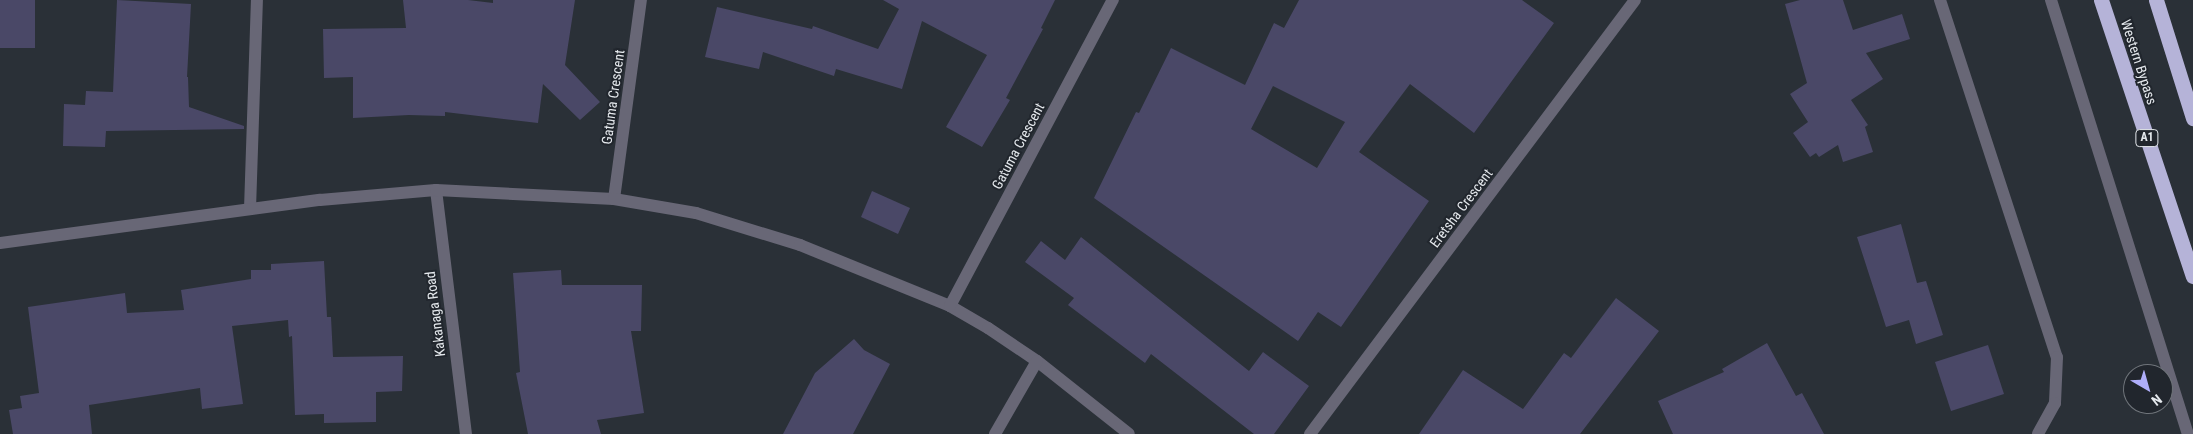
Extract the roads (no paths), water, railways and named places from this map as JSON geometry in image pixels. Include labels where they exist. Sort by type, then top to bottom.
[{"type":"highway","name":"Western Bypass","points":[[2101,0],[2193,276]]},
{"type":"highway","points":[[2156,0],[2193,118]]},
{"type":"street","points":[[250,209],[257,0]]},
{"type":"street","name":"Gatuma Crescent","points":[[614,199],[641,0]]},
{"type":"street","name":"Gatuma Crescent","points":[[950,306],[1113,0]]},
{"type":"street","name":"Eretsha Crescent","points":[[1310,434],[1635,0]]},
{"type":"street","points":[[1940,0],[2057,357],[2055,403],[2038,434]]},
{"type":"street","points":[[2051,0],[2188,434]]},
{"type":"street","points":[[0,242],[250,209],[436,190],[614,199],[696,213],[800,245],[950,306],[1037,360],[1129,434]]},
{"type":"street","name":"Kakanaga Road","points":[[436,190],[466,434]]},
{"type":"street","points":[[995,434],[1037,360]]}]
